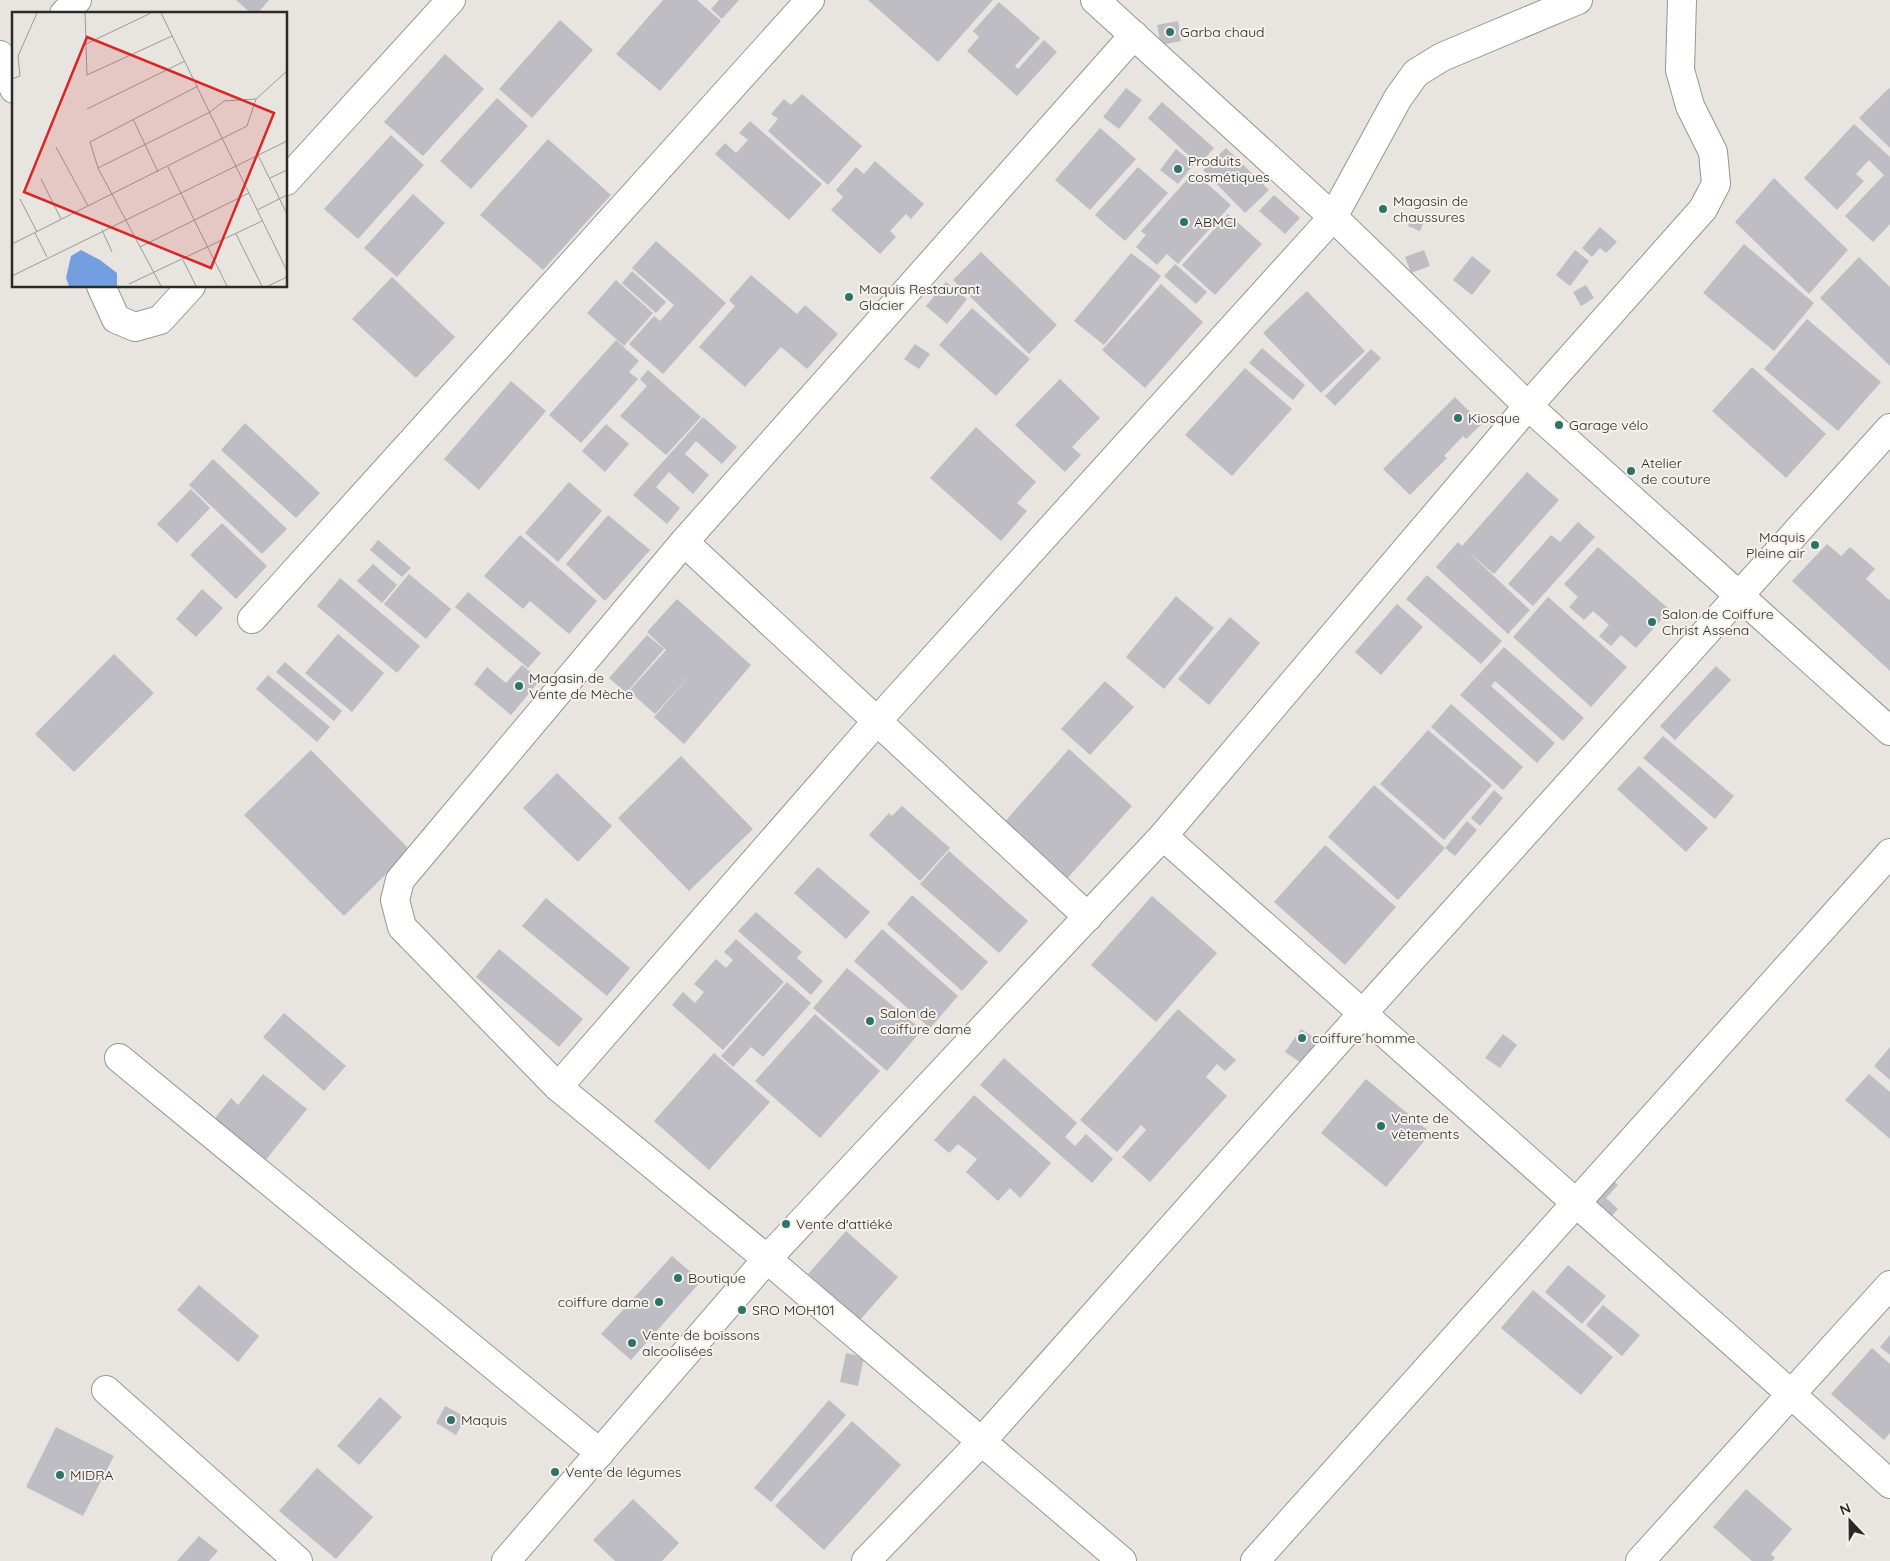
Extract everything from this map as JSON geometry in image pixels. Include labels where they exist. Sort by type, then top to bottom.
[{"type":"street","points":[[66,12],[77,0]]},
{"type":"street","points":[[288,179],[451,0]]},
{"type":"street","points":[[252,619],[810,0]]},
{"type":"street","points":[[1095,0],[1333,217],[1528,406],[1738,597],[1890,731]]},
{"type":"street","points":[[558,1087],[877,721],[1333,217],[1398,98],[1416,73],[1442,57],[1578,0]]},
{"type":"street","points":[[506,1561],[767,1260],[1163,836],[1528,406],[1703,210],[1716,184],[1713,152],[1690,106],[1680,70],[1682,0]]},
{"type":"street","points":[[1122,1561],[767,1260],[558,1087],[402,927],[395,900],[400,880],[684,542],[1134,35]]},
{"type":"street","points":[[102,288],[116,318],[134,327],[160,320],[189,288]]},
{"type":"street","points":[[866,1561],[981,1442],[1362,1014],[1890,428]]},
{"type":"street","points":[[684,542],[1088,917]]},
{"type":"street","points":[[1163,836],[1890,1484]]},
{"type":"street","points":[[1255,1561],[1890,852]]},
{"type":"street","points":[[119,1058],[600,1453]]},
{"type":"street","points":[[1640,1561],[1890,1285]]},
{"type":"street","points":[[106,1390],[298,1561]]},
{"type":"building","points":[[236,0],[269,0],[259,12],[250,12]]},
{"type":"building","points":[[663,0],[697,0],[721,21],[660,91],[616,54]]},
{"type":"building","points":[[719,0],[739,0],[722,19],[711,9]]},
{"type":"building","points":[[868,0],[993,0],[938,62]]},
{"type":"building","points":[[999,2],[1040,38],[1015,66],[1018,69],[1044,40],[1057,52],[1017,96],[967,51],[979,37],[973,31]]},
{"type":"building","points":[[560,20],[593,50],[532,118],[499,89]]},
{"type":"building","points":[[1178,21],[1181,41],[1161,45],[1157,25]]},
{"type":"building","points":[[445,54],[484,89],[423,156],[384,122]]},
{"type":"building","points":[[1126,88],[1142,100],[1119,129],[1103,117]]},
{"type":"building","points":[[1890,89],[1890,148],[1859,118]]},
{"type":"building","points":[[802,94],[862,146],[828,185],[768,131],[778,119],[771,114],[784,99],[791,105]]},
{"type":"building","points":[[497,98],[528,126],[471,189],[440,161]]},
{"type":"building","points":[[1162,102],[1214,148],[1199,165],[1148,118]]},
{"type":"building","points":[[750,121],[822,184],[789,220],[715,154],[725,143],[736,153],[748,140],[739,133]]},
{"type":"building","points":[[1854,124],[1890,157],[1890,224],[1873,242],[1845,216],[1884,175],[1869,160],[1856,174],[1864,181],[1837,210],[1804,178]]},
{"type":"building","points":[[1100,128],[1136,159],[1090,210],[1055,180]]},
{"type":"building","points":[[391,135],[424,165],[358,239],[324,209]]},
{"type":"building","points":[[548,139],[611,195],[543,270],[480,215]]},
{"type":"building","points":[[1226,148],[1269,190],[1245,213],[1203,170]]},
{"type":"building","points":[[1176,149],[1194,164],[1178,184],[1160,170]]},
{"type":"building","points":[[875,161],[924,204],[911,219],[906,214],[890,231],[896,237],[880,254],[831,210],[843,197],[836,190],[856,167],[864,174]]},
{"type":"building","points":[[1138,167],[1168,193],[1125,241],[1095,215]]},
{"type":"building","points":[[1194,172],[1231,205],[1178,264],[1167,254],[1157,265],[1136,247],[1146,235],[1141,231]]},
{"type":"building","points":[[1774,178],[1848,250],[1809,294],[1735,222]]},
{"type":"building","points":[[413,194],[445,223],[397,277],[364,248]]},
{"type":"building","points":[[1274,195],[1300,218],[1285,234],[1259,211]]},
{"type":"building","points":[[1228,214],[1262,244],[1215,295],[1182,265]]},
{"type":"building","points":[[1413,214],[1425,219],[1420,231],[1408,226]]},
{"type":"building","points":[[1600,227],[1617,242],[1606,253],[1600,248],[1592,257],[1582,248]]},
{"type":"building","points":[[656,241],[726,303],[663,374],[629,344],[654,316],[660,321],[674,305],[632,268]]},
{"type":"building","points":[[1744,244],[1814,303],[1774,351],[1703,293]]},
{"type":"building","points":[[1424,250],[1430,266],[1411,273],[1405,257]]},
{"type":"building","points":[[1575,250],[1589,261],[1570,286],[1556,275]]},
{"type":"building","points":[[981,252],[1057,325],[1029,354],[953,280]]},
{"type":"building","points":[[1131,253],[1161,276],[1104,345],[1074,321]]},
{"type":"building","points":[[1472,256],[1491,271],[1472,295],[1453,280]]},
{"type":"building","points":[[1859,257],[1890,287],[1890,366],[1820,298]]},
{"type":"building","points":[[1175,264],[1207,292],[1196,304],[1164,276]]},
{"type":"building","points":[[632,271],[666,302],[656,313],[622,283]]},
{"type":"building","points":[[751,275],[797,314],[805,305],[838,334],[807,369],[781,347],[745,387],[699,347],[735,306],[729,300]]},
{"type":"building","points":[[392,277],[455,337],[416,378],[352,319]]},
{"type":"building","points":[[616,280],[653,313],[624,346],[587,313]]},
{"type":"building","points":[[946,282],[967,299],[947,324],[926,306]]},
{"type":"building","points":[[1161,284],[1203,322],[1145,388],[1102,350]]},
{"type":"building","points":[[1586,285],[1594,298],[1581,306],[1573,292]]},
{"type":"building","points":[[1307,291],[1365,351],[1321,393],[1263,333]]},
{"type":"building","points":[[972,308],[1030,359],[996,396],[939,345]]},
{"type":"building","points":[[1807,319],[1881,382],[1838,431],[1764,369]]},
{"type":"building","points":[[616,340],[639,361],[629,372],[638,379],[581,443],[549,415]]},
{"type":"building","points":[[915,344],[930,354],[919,369],[904,359]]},
{"type":"building","points":[[1262,348],[1305,385],[1293,400],[1249,363]]},
{"type":"building","points":[[1371,349],[1381,358],[1335,406],[1325,396]]},
{"type":"building","points":[[1752,367],[1826,434],[1786,478],[1712,411]]},
{"type":"building","points":[[1245,368],[1292,409],[1232,476],[1185,435]]},
{"type":"building","points":[[648,370],[701,417],[666,455],[620,416],[647,386],[640,379]]},
{"type":"building","points":[[1060,379],[1100,418],[1072,447],[1081,455],[1065,472],[1015,425]]},
{"type":"building","points":[[511,381],[546,411],[479,490],[444,459]]},
{"type":"building","points":[[1455,397],[1482,424],[1466,439],[1463,436],[1444,456],[1447,458],[1410,495],[1383,469]]},
{"type":"building","points":[[703,417],[737,447],[722,464],[696,441],[685,454],[709,475],[693,494],[669,472],[656,487],[680,508],[667,524],[633,495]]},
{"type":"building","points":[[245,423],[320,493],[296,518],[221,450]]},
{"type":"building","points":[[606,424],[629,444],[605,472],[582,451]]},
{"type":"building","points":[[976,427],[1036,482],[1017,503],[1027,511],[1001,541],[930,478]]},
{"type":"building","points":[[213,459],[287,529],[262,554],[189,485]]},
{"type":"building","points":[[1527,472],[1559,500],[1494,574],[1467,551],[1530,610],[1508,634],[1436,567],[1458,542],[1462,546]]},
{"type":"building","points":[[569,482],[602,511],[558,562],[525,533]]},
{"type":"building","points":[[191,489],[210,508],[177,543],[157,524]]},
{"type":"building","points":[[608,515],[650,550],[605,601],[566,564]]},
{"type":"building","points":[[1578,522],[1595,537],[1533,606],[1508,584],[1551,535],[1560,542]]},
{"type":"building","points":[[222,523],[267,566],[236,599],[190,555]]},
{"type":"building","points":[[520,535],[597,601],[569,634],[530,601],[523,609],[484,576]]},
{"type":"building","points":[[378,540],[411,568],[402,577],[370,550]]},
{"type":"building","points":[[1827,544],[1841,556],[1850,547],[1875,569],[1866,579],[1889,600],[1890,598],[1890,671],[1792,581]]},
{"type":"building","points":[[1598,547],[1670,610],[1636,648],[1621,635],[1611,646],[1599,636],[1609,625],[1593,611],[1584,620],[1569,607],[1578,597],[1564,584]]},
{"type":"building","points":[[373,564],[397,585],[382,603],[357,581]]},
{"type":"building","points":[[409,574],[451,609],[426,639],[384,604]]},
{"type":"building","points":[[1427,575],[1502,641],[1481,664],[1406,599]]},
{"type":"building","points":[[340,578],[420,646],[397,673],[317,606]]},
{"type":"building","points":[[202,589],[223,608],[196,637],[176,619]]},
{"type":"building","points":[[468,592],[541,653],[528,668],[455,607]]},
{"type":"building","points":[[1176,596],[1214,628],[1164,689],[1126,657]]},
{"type":"building","points":[[1548,597],[1627,667],[1591,707],[1513,637]]},
{"type":"building","points":[[677,599],[751,665],[684,744],[654,717],[692,673],[655,714],[629,691],[666,650],[647,632]]},
{"type":"building","points":[[1397,604],[1423,627],[1381,675],[1355,652]]},
{"type":"building","points":[[1230,617],[1260,643],[1209,705],[1178,679]]},
{"type":"building","points":[[338,634],[384,673],[352,712],[305,673]]},
{"type":"building","points":[[647,635],[664,649],[626,693],[609,678]]},
{"type":"building","points":[[1504,647],[1584,718],[1563,741],[1495,681],[1491,686],[1555,743],[1537,763],[1460,695]]},
{"type":"building","points":[[114,654],[154,693],[74,772],[35,734]]},
{"type":"building","points":[[285,662],[342,711],[334,721],[276,672]]},
{"type":"building","points":[[522,665],[540,680],[511,715],[474,684],[487,667],[506,683]]},
{"type":"building","points":[[1716,666],[1731,680],[1675,740],[1660,726]]},
{"type":"building","points":[[268,675],[330,727],[317,742],[256,689]]},
{"type":"building","points":[[1105,681],[1134,707],[1090,755],[1061,729]]},
{"type":"building","points":[[1451,704],[1523,767],[1503,790],[1431,727]]},
{"type":"building","points":[[1428,730],[1492,785],[1444,840],[1380,784]]},
{"type":"building","points":[[1663,736],[1734,796],[1715,819],[1643,758]]},
{"type":"building","points":[[1069,749],[1132,806],[1065,881],[1002,825]]},
{"type":"building","points":[[311,750],[410,850],[344,916],[244,815]]},
{"type":"building","points":[[681,756],[753,829],[689,891],[618,818]]},
{"type":"building","points":[[1639,766],[1708,828],[1686,852],[1617,789]]},
{"type":"building","points":[[557,773],[612,826],[578,862],[523,808]]},
{"type":"building","points":[[1374,785],[1445,848],[1398,900],[1328,837]]},
{"type":"building","points":[[1494,790],[1503,798],[1480,826],[1471,818]]},
{"type":"building","points":[[902,806],[950,848],[920,881],[869,835],[889,813],[892,816]]},
{"type":"building","points":[[1467,821],[1477,830],[1455,856],[1445,848]]},
{"type":"building","points":[[1325,845],[1396,907],[1345,965],[1274,902]]},
{"type":"building","points":[[949,851],[1028,921],[999,953],[920,884]]},
{"type":"building","points":[[818,867],[870,912],[846,939],[794,893]]},
{"type":"building","points":[[912,895],[988,962],[962,991],[887,924]]},
{"type":"building","points":[[1152,896],[1217,953],[1156,1022],[1091,965]]},
{"type":"building","points":[[546,898],[630,968],[607,996],[522,926]]},
{"type":"building","points":[[756,912],[802,952],[797,958],[823,981],[811,995],[738,931]]},
{"type":"building","points":[[882,929],[958,996],[930,1028],[854,961]]},
{"type":"building","points":[[736,939],[784,982],[723,1050],[672,1005],[683,992],[695,1003],[704,992],[694,984],[716,959],[726,968],[733,960],[724,952]]},
{"type":"building","points":[[499,949],[583,1019],[559,1047],[476,977]]},
{"type":"building","points":[[847,968],[922,1030],[887,1071],[813,1008]]},
{"type":"building","points":[[787,982],[811,1003],[763,1057],[751,1047],[733,1067],[721,1056]]},
{"type":"building","points":[[1178,1009],[1236,1060],[1225,1071],[1217,1064],[1206,1077],[1227,1096],[1150,1182],[1122,1157],[1146,1130],[1141,1125],[1117,1152],[1080,1120]]},
{"type":"building","points":[[284,1013],[346,1066],[324,1091],[263,1037]]},
{"type":"building","points":[[815,1014],[880,1071],[820,1138],[755,1081]]},
{"type":"building","points":[[1301,1029],[1319,1041],[1303,1064],[1285,1052]]},
{"type":"building","points":[[1503,1034],[1517,1045],[1500,1068],[1485,1058]]},
{"type":"building","points":[[1890,1047],[1890,1080],[1874,1066]]},
{"type":"building","points":[[714,1053],[770,1102],[709,1170],[654,1121]]},
{"type":"building","points":[[1004,1058],[1077,1123],[1065,1137],[1075,1146],[1086,1134],[1113,1159],[1092,1183],[980,1085]]},
{"type":"building","points":[[263,1074],[307,1109],[260,1167],[209,1126],[231,1098],[238,1105]]},
{"type":"building","points":[[1869,1074],[1890,1092],[1890,1139],[1845,1100]]},
{"type":"building","points":[[1366,1079],[1431,1133],[1386,1187],[1321,1133]]},
{"type":"building","points":[[974,1095],[1051,1163],[1020,1198],[1010,1188],[998,1201],[966,1172],[977,1159],[958,1144],[949,1153],[934,1140]]},
{"type":"building","points":[[1609,1176],[1618,1185],[1606,1198],[1618,1209],[1607,1221],[1585,1201]]},
{"type":"building","points":[[846,1231],[898,1277],[860,1320],[808,1274]]},
{"type":"building","points":[[672,1256],[701,1281],[631,1360],[601,1334]]},
{"type":"building","points":[[1568,1265],[1606,1296],[1582,1324],[1545,1292]]},
{"type":"building","points":[[199,1285],[259,1336],[238,1362],[177,1310]]},
{"type":"building","points":[[1533,1290],[1613,1357],[1581,1395],[1501,1328]]},
{"type":"building","points":[[1603,1305],[1640,1335],[1622,1356],[1586,1325]]},
{"type":"building","points":[[1890,1335],[1890,1355],[1880,1347]]},
{"type":"building","points":[[1872,1348],[1890,1364],[1890,1433],[1884,1440],[1831,1394]]},
{"type":"building","points":[[846,1353],[864,1357],[858,1386],[840,1382]]},
{"type":"building","points":[[380,1397],[402,1417],[359,1465],[337,1446]]},
{"type":"building","points":[[829,1400],[846,1415],[771,1502],[754,1488]]},
{"type":"building","points":[[445,1406],[466,1417],[456,1435],[436,1423]]},
{"type":"building","points":[[852,1421],[901,1465],[824,1550],[775,1506]]},
{"type":"building","points":[[56,1427],[114,1456],[83,1516],[26,1487]]},
{"type":"building","points":[[317,1468],[373,1517],[336,1559],[279,1511]]},
{"type":"building","points":[[1746,1489],[1792,1529],[1771,1554],[1775,1558],[1772,1561],[1752,1561],[1713,1527]]},
{"type":"building","points":[[633,1499],[679,1543],[662,1561],[615,1561],[593,1540]]},
{"type":"building","points":[[199,1536],[218,1551],[209,1561],[177,1561]]},
{"type":"place","name":"Garba chaud","points":[[1170,32]]},
{"type":"place","name":"Produits cosmétiques","points":[[1178,169]]},
{"type":"place","name":"Magasin de chaussures","points":[[1383,209]]},
{"type":"place","name":"ABMCI","points":[[1184,222]]},
{"type":"place","name":"Maquis Restaurant Glacier","points":[[849,297]]},
{"type":"place","name":"Kiosque","points":[[1458,418]]},
{"type":"place","name":"Garage vélo","points":[[1559,425]]},
{"type":"place","name":"Atelier de couture","points":[[1631,471]]},
{"type":"place","name":"Maquis Pleine air","points":[[1815,545]]},
{"type":"place","name":"Salon de Coiffure Christ Assena","points":[[1652,622]]},
{"type":"place","name":"Magasin de Vente de Mèche","points":[[519,686]]},
{"type":"place","name":"Salon de coiffure dame","points":[[870,1021]]},
{"type":"place","name":"coiffure homme","points":[[1302,1038]]},
{"type":"place","name":"Vente de vètements","points":[[1381,1126]]},
{"type":"place","name":"Vente d'attiéké","points":[[786,1224]]},
{"type":"place","name":"Boutique","points":[[678,1278]]},
{"type":"place","name":"coiffure dame","points":[[659,1302]]},
{"type":"place","name":"SRO MOH101","points":[[742,1310]]},
{"type":"place","name":"Vente de boissons alcoolisées","points":[[632,1343]]},
{"type":"place","name":"Maquis","points":[[451,1420]]},
{"type":"place","name":"Vente de légumes","points":[[555,1472]]},
{"type":"place","name":"MIDRA","points":[[60,1475]]}]
